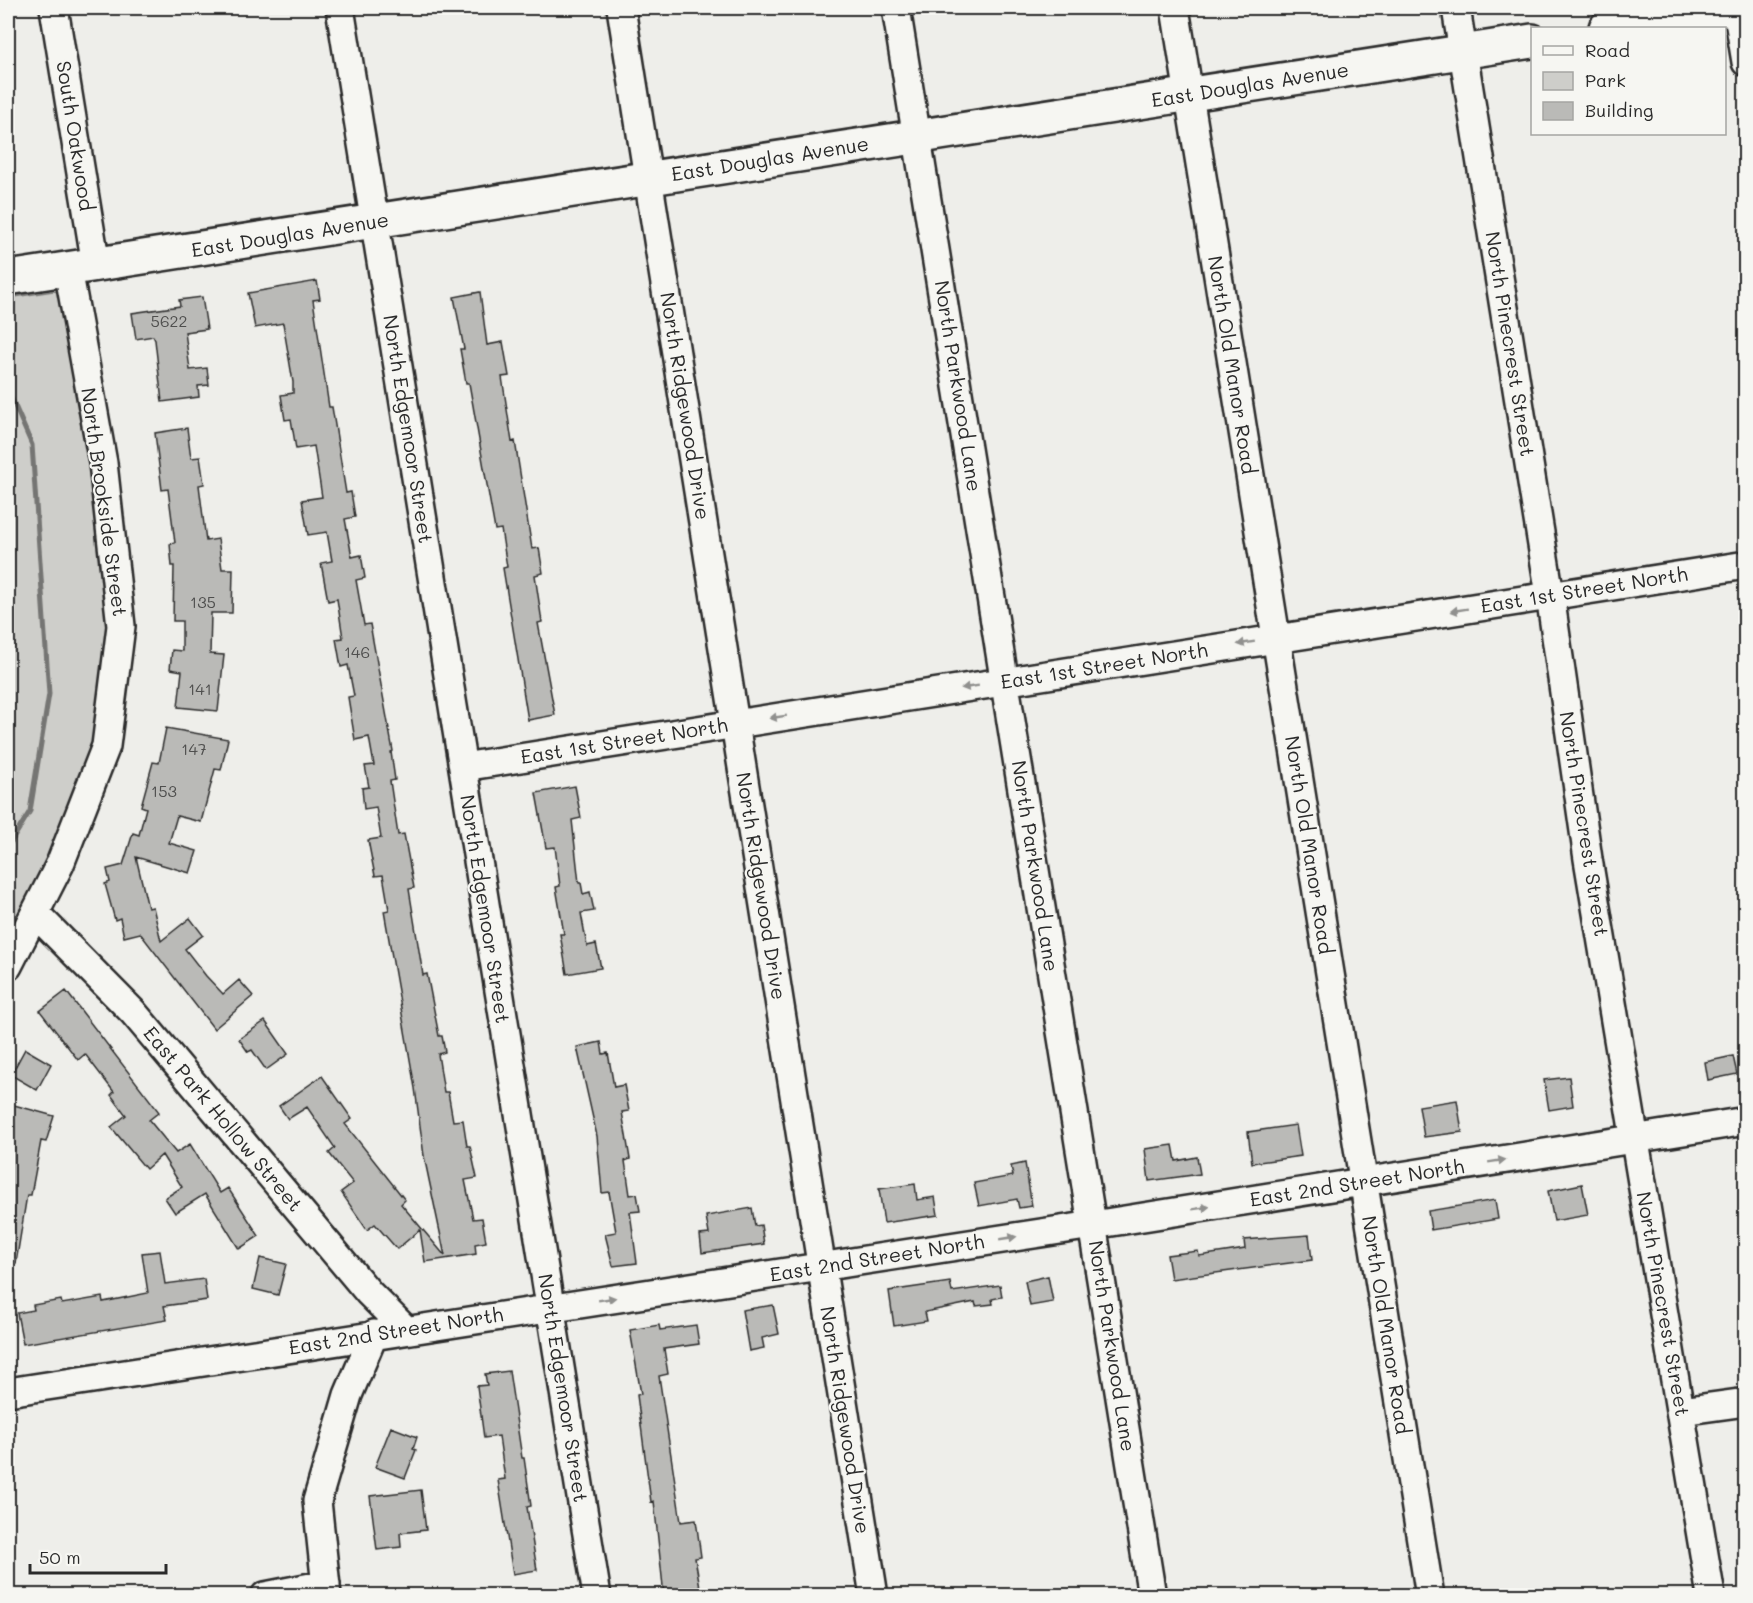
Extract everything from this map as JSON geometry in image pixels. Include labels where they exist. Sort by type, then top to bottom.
[{"type":"main road","points":[[1612,27],[1732,8]]},
{"type":"main road","name":"East Douglas Avenue","points":[[8,278],[1531,41]]},
{"type":"street","name":"South Oakwood","points":[[54,8],[82,267]]},
{"type":"street","name":"North Edgemoor Street","points":[[340,8],[597,1596]]},
{"type":"street","name":"North Ridgewood Drive","points":[[621,8],[874,1596]]},
{"type":"street","name":"North Parkwood Lane","points":[[896,8],[1152,1596]]},
{"type":"street","name":"North Old Manor Road","points":[[1175,8],[1430,1596]]},
{"type":"street","name":"North Pinecrest Street","points":[[1456,8],[1550,595],[1588,859],[1711,1596]]},
{"type":"street","points":[[1737,8],[1746,62]]},
{"type":"street","name":"North Brookside Street","points":[[8,966],[60,864],[106,746],[121,626],[82,267]]},
{"type":"street","name":"East 1st Street North","points":[[463,767],[1746,565]]},
{"type":"street","name":"East Park Hollow Street","points":[[35,913],[133,1012],[369,1293],[406,1330]]},
{"type":"street","name":"East 2nd Street North","points":[[8,1392],[374,1334],[1093,1226],[1746,1121]]},
{"type":"street","points":[[265,1596],[326,1590],[317,1502],[348,1395],[374,1334]]},
{"type":"street","points":[[1681,1411],[1746,1402]]},
{"type":"green space","points":[[60,292],[104,531],[112,643],[94,753],[75,806],[8,948],[8,298]]},
{"type":"building","points":[[317,281],[320,299],[313,300],[329,407],[332,407],[346,493],[351,492],[355,517],[345,519],[352,557],[361,555],[365,578],[356,580],[364,625],[370,624],[393,751],[391,752],[395,780],[390,781],[398,835],[404,834],[414,888],[409,889],[423,975],[427,974],[439,1036],[442,1036],[445,1052],[438,1054],[444,1092],[448,1092],[453,1121],[463,1120],[467,1146],[470,1146],[477,1178],[465,1180],[473,1219],[482,1218],[486,1242],[475,1244],[476,1254],[425,1262],[420,1230],[397,1249],[375,1224],[367,1230],[341,1192],[353,1183],[329,1153],[335,1148],[307,1107],[288,1119],[279,1106],[322,1076],[352,1119],[345,1124],[405,1200],[401,1204],[445,1256],[424,1156],[415,1088],[384,911],[389,910],[383,875],[375,876],[368,840],[381,838],[376,807],[364,809],[362,788],[369,787],[365,766],[374,765],[369,737],[355,740],[348,697],[354,696],[348,665],[341,667],[336,639],[343,638],[337,599],[328,601],[321,563],[332,561],[327,532],[308,535],[302,500],[322,497],[314,446],[296,449],[291,419],[285,420],[281,395],[293,393],[293,382],[283,323],[255,328],[248,293]]},
{"type":"building","points":[[480,292],[487,345],[503,342],[509,376],[502,377],[512,442],[515,441],[532,549],[539,548],[543,573],[535,575],[542,622],[538,623],[555,715],[528,720],[503,568],[507,567],[501,529],[495,530],[469,383],[466,383],[460,349],[464,349],[454,297]]},
{"type":"building","points":[[202,297],[207,329],[185,332],[190,370],[207,368],[209,385],[198,386],[199,397],[162,402],[155,340],[153,336],[136,339],[132,313],[180,306],[179,300]]},
{"type":"building","points":[[187,428],[191,458],[200,457],[204,484],[199,485],[206,541],[218,539],[222,569],[233,569],[232,613],[211,613],[210,654],[224,655],[218,711],[178,707],[182,671],[170,669],[172,650],[182,651],[182,621],[173,621],[174,566],[172,566],[170,544],[175,543],[168,489],[162,490],[155,433]]},
{"type":"building","points":[[166,728],[228,739],[221,770],[215,769],[201,822],[177,816],[169,843],[197,851],[190,873],[136,857],[148,908],[153,907],[161,941],[190,918],[203,935],[185,949],[206,976],[223,994],[239,980],[253,996],[214,1029],[140,933],[124,937],[120,918],[115,920],[105,884],[110,882],[107,869],[123,865],[133,833],[139,835],[146,808],[141,806],[153,762],[159,763]]},
{"type":"building","points":[[575,786],[581,818],[572,820],[579,883],[581,883],[583,894],[590,892],[594,911],[581,913],[587,946],[596,944],[601,968],[567,974],[560,934],[564,934],[556,887],[560,886],[555,847],[546,848],[536,793]]},
{"type":"building","points":[[66,991],[159,1112],[149,1120],[176,1153],[190,1144],[220,1193],[228,1188],[259,1236],[239,1249],[205,1194],[175,1213],[165,1198],[182,1187],[162,1155],[146,1169],[111,1127],[126,1115],[111,1095],[114,1092],[85,1054],[78,1060],[40,1011]]},
{"type":"building","points":[[265,1021],[288,1054],[266,1070],[252,1050],[248,1052],[239,1039]]},
{"type":"building","points":[[601,1042],[603,1054],[608,1053],[614,1087],[624,1085],[629,1111],[622,1112],[630,1159],[625,1161],[630,1195],[637,1194],[640,1211],[630,1212],[637,1263],[613,1266],[605,1234],[616,1232],[609,1192],[602,1193],[597,1136],[577,1047]]},
{"type":"building","points":[[25,1049],[51,1064],[37,1090],[11,1075]]},
{"type":"building","points":[[1733,1056],[1737,1074],[1708,1080],[1705,1062]]},
{"type":"building","points":[[1569,1077],[1573,1106],[1549,1110],[1544,1080]]},
{"type":"building","points":[[1457,1100],[1462,1132],[1424,1137],[1419,1106]]},
{"type":"building","points":[[14,1105],[54,1116],[46,1142],[41,1141],[31,1195],[27,1195],[16,1263],[8,1262],[8,1127]]},
{"type":"building","points":[[1296,1125],[1301,1156],[1252,1163],[1248,1132]]},
{"type":"building","points":[[1173,1145],[1176,1161],[1197,1157],[1200,1174],[1149,1181],[1145,1149]]},
{"type":"building","points":[[1025,1163],[1032,1206],[1019,1208],[1017,1199],[979,1206],[974,1183],[1013,1176],[1011,1166]]},
{"type":"building","points":[[915,1184],[917,1200],[935,1197],[938,1215],[884,1223],[879,1189]]},
{"type":"building","points":[[1582,1184],[1588,1215],[1554,1221],[1548,1191]]},
{"type":"building","points":[[1495,1200],[1498,1219],[1431,1230],[1428,1211]]},
{"type":"building","points":[[752,1208],[755,1226],[761,1225],[764,1244],[702,1253],[700,1235],[709,1234],[706,1216]]},
{"type":"building","points":[[1309,1235],[1312,1260],[1171,1279],[1167,1255],[1198,1251],[1199,1256],[1245,1249],[1244,1240]]},
{"type":"building","points":[[160,1251],[165,1284],[204,1279],[207,1300],[164,1306],[167,1320],[23,1344],[17,1313],[34,1310],[33,1305],[61,1300],[62,1304],[102,1297],[103,1302],[148,1293],[142,1253]]},
{"type":"building","points":[[260,1258],[286,1264],[278,1295],[253,1289]]},
{"type":"building","points":[[1048,1276],[1053,1302],[1030,1306],[1025,1281]]},
{"type":"building","points":[[950,1282],[952,1292],[1000,1285],[1002,1297],[992,1299],[993,1304],[976,1306],[975,1302],[925,1312],[927,1321],[894,1326],[889,1291]]},
{"type":"building","points":[[773,1305],[779,1334],[762,1338],[764,1348],[749,1351],[742,1310]]},
{"type":"building","points":[[659,1325],[660,1330],[696,1325],[699,1344],[664,1349],[668,1374],[659,1376],[681,1522],[696,1520],[701,1557],[695,1558],[701,1593],[687,1596],[664,1596],[654,1501],[651,1502],[637,1395],[641,1394],[630,1330]]},
{"type":"building","points":[[509,1371],[531,1506],[527,1507],[537,1570],[513,1574],[498,1480],[505,1479],[499,1436],[484,1438],[477,1386],[487,1385],[485,1374]]},
{"type":"building","points":[[391,1427],[417,1437],[413,1449],[416,1450],[405,1478],[375,1467]]},
{"type":"building","points":[[421,1490],[426,1530],[400,1533],[401,1547],[377,1550],[370,1496]]},
{"type":"waterway","points":[[8,390],[32,445],[49,694],[30,811],[8,847]]}]
